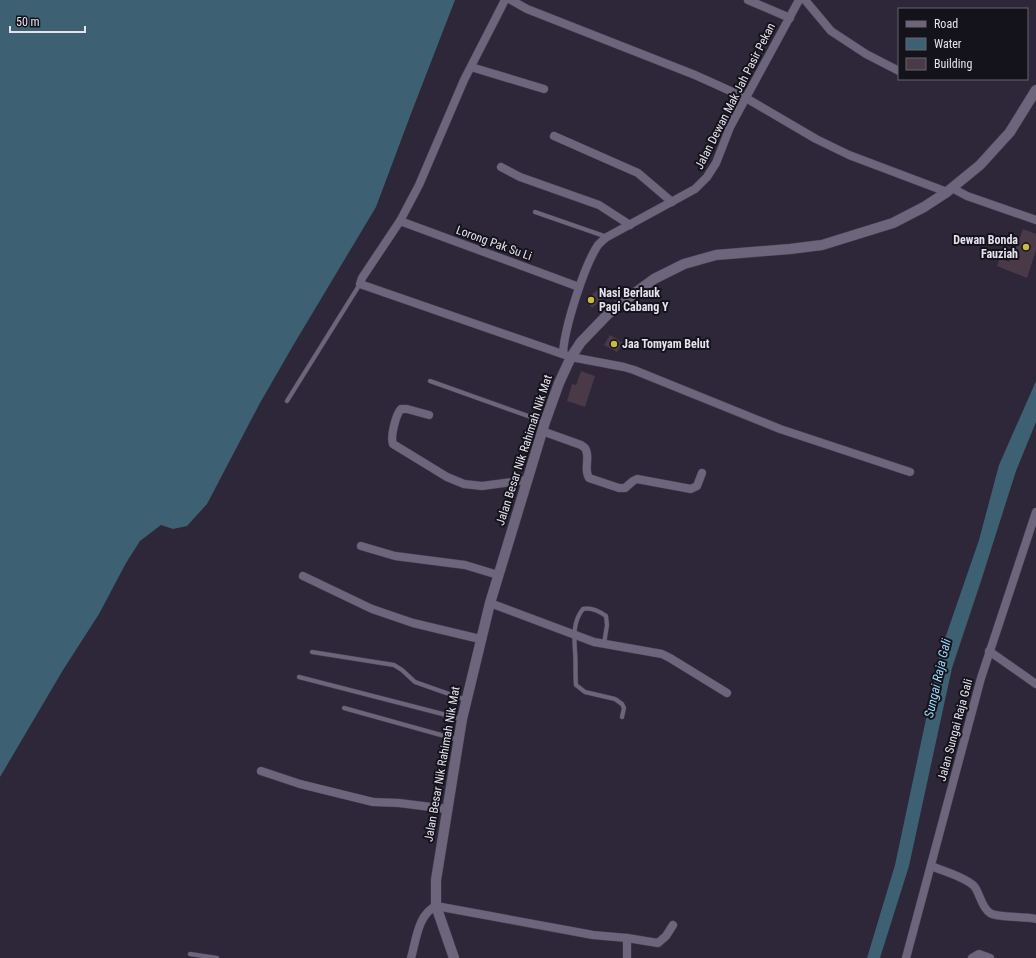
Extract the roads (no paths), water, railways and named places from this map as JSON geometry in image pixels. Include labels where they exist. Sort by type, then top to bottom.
[{"type":"street","points":[[505,0],[464,80],[420,185],[400,221],[362,278],[360,284],[567,356],[634,370],[776,428],[910,472]]},
{"type":"street","points":[[511,0],[527,9],[695,75],[746,98],[816,139],[849,155],[1036,220]]},
{"type":"street","points":[[748,0],[790,18]]},
{"type":"street","name":"Jalan Dewan Mak Jah Pasir Pekan","points":[[567,356],[563,344],[579,288],[599,244],[607,237],[695,189],[707,177],[716,163],[730,127],[799,0]]},
{"type":"street","points":[[805,0],[831,31],[866,54],[898,70]]},
{"type":"street","points":[[471,67],[544,89]]},
{"type":"street","name":"Jalan Besar Nik Rahimah Nik Mat","points":[[454,958],[436,906],[436,880],[462,719],[480,639],[498,575],[543,426],[567,356],[625,300],[654,279],[684,264],[716,255],[822,245],[893,223],[924,207],[950,190],[980,165],[1010,132],[1036,90]]},
{"type":"street","points":[[554,136],[638,173],[672,202]]},
{"type":"street","points":[[501,167],[520,176],[599,205],[630,225]]},
{"type":"street","name":"Lorong Pak Su Li","points":[[400,221],[579,288]]},
{"type":"street","points":[[429,415],[407,409],[401,409],[398,414],[392,438],[393,444],[447,477],[464,484],[482,486],[526,480]]},
{"type":"street","points":[[543,426],[585,448],[588,456],[586,474],[589,478],[618,488],[626,488],[637,479],[691,489],[697,486],[702,473]]},
{"type":"street","name":"Jalan Sungai Raja Gali","points":[[906,958],[989,651],[1036,512]]},
{"type":"street","points":[[361,546],[395,556],[465,565],[498,575]]},
{"type":"street","points":[[303,576],[372,609],[413,622],[480,639]]},
{"type":"street","points":[[490,603],[604,644],[662,654],[727,693]]},
{"type":"street","points":[[989,651],[1036,684]]},
{"type":"street","points":[[261,772],[300,784],[373,802],[399,803],[447,810]]},
{"type":"street","points":[[931,866],[965,880],[973,885],[990,913],[1036,919]]},
{"type":"street","points":[[411,958],[423,918],[429,909],[436,906],[588,934],[658,943],[666,936],[673,925]]},
{"type":"street","points":[[627,938],[627,958]]},
{"type":"street","points":[[972,958],[979,954],[990,958]]},
{"type":"lane","points":[[535,212],[607,237]]},
{"type":"lane","points":[[287,401],[360,284]]},
{"type":"lane","points":[[430,381],[543,426]]},
{"type":"lane","points":[[604,644],[607,625],[606,616],[592,609],[583,609],[580,612],[573,633],[576,685],[585,692],[615,699],[622,704],[624,708],[622,717]]},
{"type":"lane","points":[[312,652],[394,665],[415,682],[466,700]]},
{"type":"lane","points":[[299,677],[462,719]]},
{"type":"lane","points":[[344,708],[459,740]]},
{"type":"lane","points":[[190,954],[216,958]]},
{"type":"water","points":[[0,0],[455,0],[376,207],[260,403],[207,504],[187,526],[173,529],[161,525],[140,541],[126,563],[99,614],[63,670],[0,777]]},
{"type":"water","name":"Sungai Raja Gali","points":[[1036,381],[1036,422],[1016,471],[952,668],[909,866],[880,958],[867,958],[895,865],[940,653],[979,540],[999,465]]},
{"type":"place","name":"Dewan Bonda Fauziah","points":[[1026,247]]},
{"type":"place","name":"Nasi Berlauk Pagi Cabang Y","points":[[591,300]]},
{"type":"place","name":"Jaa Tomyam Belut","points":[[614,344]]}]
